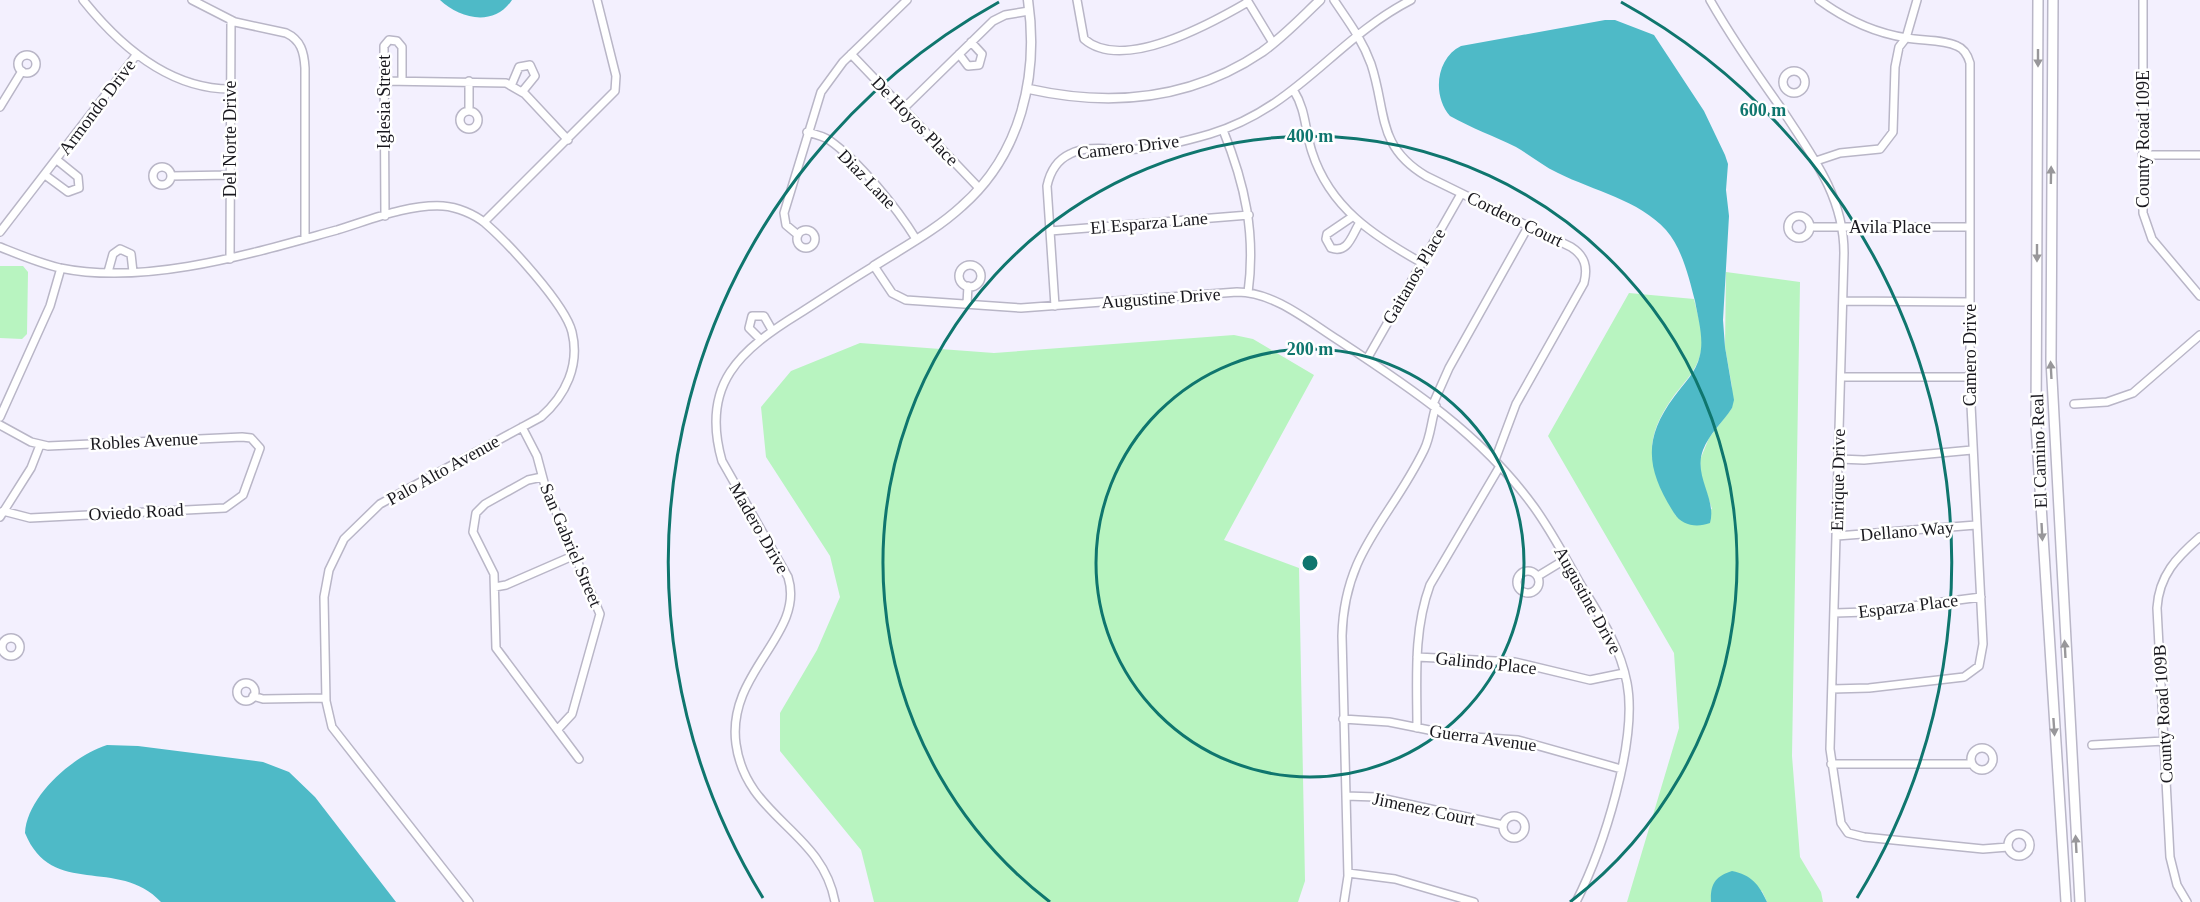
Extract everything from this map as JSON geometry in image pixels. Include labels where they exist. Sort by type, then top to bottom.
[{"type":"main road","name":"El Camino Real","points":[[2038,0],[2036,424],[2066,902]]},
{"type":"main road","name":"El Camino Real","points":[[2053,0],[2051,360],[2080,902]]},
{"type":"street","points":[[83,0],[111,33],[137,54],[190,84],[207,88],[230,89]]},
{"type":"street","points":[[192,0],[231,20],[255,28],[286,33],[302,47],[305,68],[305,239]]},
{"type":"street","points":[[484,222],[612,97],[617,87],[597,0]]},
{"type":"street","points":[[798,235],[786,225],[784,213],[821,92],[851,54],[907,0]]},
{"type":"street","name":"Madero Drive","points":[[835,902],[822,864],[747,782],[735,742],[736,712],[745,685],[784,622],[792,597],[788,577],[725,469],[716,432],[719,401],[729,372],[745,351],[772,330],[950,217],[979,188],[1010,141],[1029,89],[1032,36],[1028,0]]},
{"type":"street","points":[[1077,0],[1084,39],[1099,48],[1110,50],[1166,42],[1214,23],[1248,1],[1273,43]]},
{"type":"street","points":[[1029,89],[1101,100],[1156,95],[1187,88],[1240,65],[1273,43],[1320,0]]},
{"type":"street","name":"Cordero Court","points":[[1334,0],[1358,34],[1371,64],[1383,123],[1392,146],[1415,170],[1578,252],[1585,263],[1586,276],[1516,404],[1498,463],[1430,585],[1421,613],[1417,657],[1417,728]]},
{"type":"street","name":"Camero Drive","points":[[1055,306],[1048,179],[1057,164],[1069,154],[1082,150],[1155,147],[1222,130],[1267,108],[1294,91],[1358,34],[1411,0]]},
{"type":"street","name":"Enrique Drive","points":[[1710,0],[1816,161],[1831,188],[1842,227],[1843,302],[1831,764],[1840,823],[1848,833],[1864,837],[1983,849],[2008,847]]},
{"type":"street","name":"Camero Drive","points":[[1819,0],[1856,22],[1906,38],[1955,44],[1968,56],[1971,75],[1970,377],[1983,654],[1979,666],[1970,674],[1869,688],[1832,689]]},
{"type":"street","points":[[1816,161],[1840,153],[1874,151],[1886,145],[1895,124],[1895,67],[1899,47],[1906,38],[1917,0]]},
{"type":"street","name":"County Road 109E","points":[[2143,0],[2143,213],[2149,233],[2200,296]]},
{"type":"street","points":[[904,108],[998,17],[1029,10]]},
{"type":"street","name":"Del Norte Drive","points":[[230,259],[231,20]]},
{"type":"street","name":"Iglesia Street","points":[[385,216],[384,46],[393,40],[402,47],[402,81]]},
{"type":"street","points":[[959,54],[968,66],[979,65],[981,54],[970,42]]},
{"type":"street","name":"Armondo Drive","points":[[0,232],[137,54]]},
{"type":"street","name":"De Hoyos Place","points":[[851,54],[979,188]]},
{"type":"street","points":[[511,86],[519,67],[530,65],[535,76],[522,92]]},
{"type":"street","points":[[0,107],[22,71]]},
{"type":"street","points":[[384,81],[496,81],[522,92],[568,140]]},
{"type":"street","points":[[469,81],[469,111]]},
{"type":"street","points":[[1773,97],[1785,88]]},
{"type":"street","points":[[1294,91],[1302,104],[1317,164],[1333,194],[1359,224],[1422,263]]},
{"type":"street","points":[[1222,130],[1238,169],[1249,215],[1252,248],[1248,293]]},
{"type":"street","name":"Diaz Lane","points":[[807,132],[825,138],[840,151],[899,212],[916,239]]},
{"type":"street","points":[[2142,155],[2200,155]]},
{"type":"street","name":"Armondo Drive","points":[[45,175],[68,192],[79,188],[78,177],[57,160]]},
{"type":"street","points":[[171,176],[230,175]]},
{"type":"street","name":"Gaitanos Place","points":[[1367,359],[1461,194]]},
{"type":"street","name":"Palo Alto Avenue","points":[[0,247],[40,263],[61,268],[108,273],[133,272],[230,259],[417,208],[445,206],[460,210],[484,222],[558,303],[565,313],[574,340],[573,367],[564,392],[541,417],[380,504],[344,538],[329,570],[325,589],[326,698],[333,727],[469,902]]},
{"type":"street","name":"El Esparza Lane","points":[[1050,231],[1249,215]]},
{"type":"street","points":[[1352,217],[1327,234],[1328,244],[1332,248],[1346,247],[1359,224]]},
{"type":"street","name":"Avila Place","points":[[1810,227],[1970,226]]},
{"type":"street","points":[[1344,902],[1348,873],[1342,628],[1347,589],[1365,544],[1424,452],[1435,405],[1449,368],[1528,227]]},
{"type":"street","points":[[108,273],[113,254],[120,249],[131,254],[133,272]]},
{"type":"street","name":"Augustine Drive","points":[[874,266],[892,293],[901,299],[1021,308],[1248,293],[1291,310],[1435,405],[1498,463],[1533,506],[1614,642],[1624,673],[1630,717],[1621,769],[1592,863],[1576,902]]},
{"type":"street","points":[[0,417],[46,314],[61,268]]},
{"type":"street","points":[[967,304],[969,286]]},
{"type":"street","points":[[1843,302],[1970,302]]},
{"type":"street","points":[[760,339],[749,328],[752,316],[764,316],[772,330]]},
{"type":"street","points":[[2074,404],[2107,402],[2133,393],[2200,335]]},
{"type":"street","points":[[1841,377],[1970,377]]},
{"type":"street","name":"Robles Avenue","points":[[0,425],[40,445],[251,438],[260,448],[252,474]]},
{"type":"street","name":"San Gabriel Street","points":[[522,427],[537,456],[542,477],[597,602],[600,618],[572,714],[558,729]]},
{"type":"street","points":[[1,514],[31,468],[40,445]]},
{"type":"street","points":[[1839,459],[1876,459],[1972,450]]},
{"type":"street","name":"Oviedo Road","points":[[1,514],[30,518],[225,508],[239,500],[252,474]]},
{"type":"street","points":[[542,477],[517,486],[485,504],[476,513],[473,532],[494,574],[496,648],[579,759]]},
{"type":"street","name":"Dellano Way","points":[[1837,536],[1976,525]]},
{"type":"street","name":"County Road 109B","points":[[2187,902],[2177,885],[2172,868],[2157,598],[2171,565],[2200,537]]},
{"type":"street","points":[[495,587],[506,585],[575,555]]},
{"type":"street","points":[[1538,576],[1566,559]]},
{"type":"street","name":"Esparza Place","points":[[1834,613],[1866,612],[1981,597]]},
{"type":"street","points":[[0,632],[3,640]]},
{"type":"street","name":"Galindo Place","points":[[1417,657],[1515,662],[1590,680],[1624,673]]},
{"type":"street","points":[[253,696],[263,699],[326,698]]},
{"type":"street","name":"Guerra Avenue","points":[[1343,719],[1373,720],[1459,736],[1531,742],[1621,769]]},
{"type":"street","points":[[2092,745],[2164,741]]},
{"type":"street","points":[[1831,764],[1899,762],[1972,764]]},
{"type":"street","name":"Jimenez Court","points":[[1346,796],[1376,797],[1503,825]]},
{"type":"street","points":[[1348,873],[1395,879],[1474,902]]},
{"type":"green space","points":[[0,266],[23,266],[28,272],[27,334],[22,339],[0,338]]},
{"type":"green space","points":[[1726,272],[1800,282],[1792,756],[1800,857],[1821,892],[1823,902],[1767,902],[1762,891],[1711,895],[1711,902],[1627,902],[1679,728],[1674,653],[1548,436],[1629,293],[1694,299],[1702,333],[1701,353],[1692,373],[1662,414],[1652,443],[1652,457],[1660,484],[1676,516],[1712,509],[1701,476],[1700,460],[1709,438],[1732,408],[1732,387],[1725,347]]},
{"type":"green space","points":[[1234,335],[1253,339],[1314,375],[1224,540],[1299,568],[1305,881],[1298,902],[874,902],[861,850],[780,751],[780,713],[817,650],[840,597],[830,556],[766,457],[761,407],[791,371],[860,343],[994,353]]},
{"type":"water","points":[[440,0],[512,0],[505,9],[496,14],[477,17],[457,12]]},
{"type":"water","points":[[1615,20],[1654,35],[1704,111],[1728,164],[1726,190],[1729,216],[1723,320],[1734,400],[1732,408],[1712,433],[1703,450],[1701,469],[1711,514],[1710,523],[1705,525],[1690,525],[1677,517],[1658,483],[1652,455],[1657,427],[1674,397],[1696,367],[1701,348],[1700,328],[1693,292],[1672,237],[1643,211],[1558,173],[1516,147],[1450,116],[1444,108],[1439,88],[1439,78],[1446,59],[1461,46]]},
{"type":"water","points":[[107,745],[138,746],[263,762],[289,772],[315,797],[396,902],[161,902],[144,889],[125,881],[69,872],[52,865],[37,853],[25,833],[34,805],[54,779],[67,768],[80,758]]},
{"type":"water","points":[[1732,871],[1754,881],[1767,902],[1711,902],[1711,891],[1715,882]]}]
